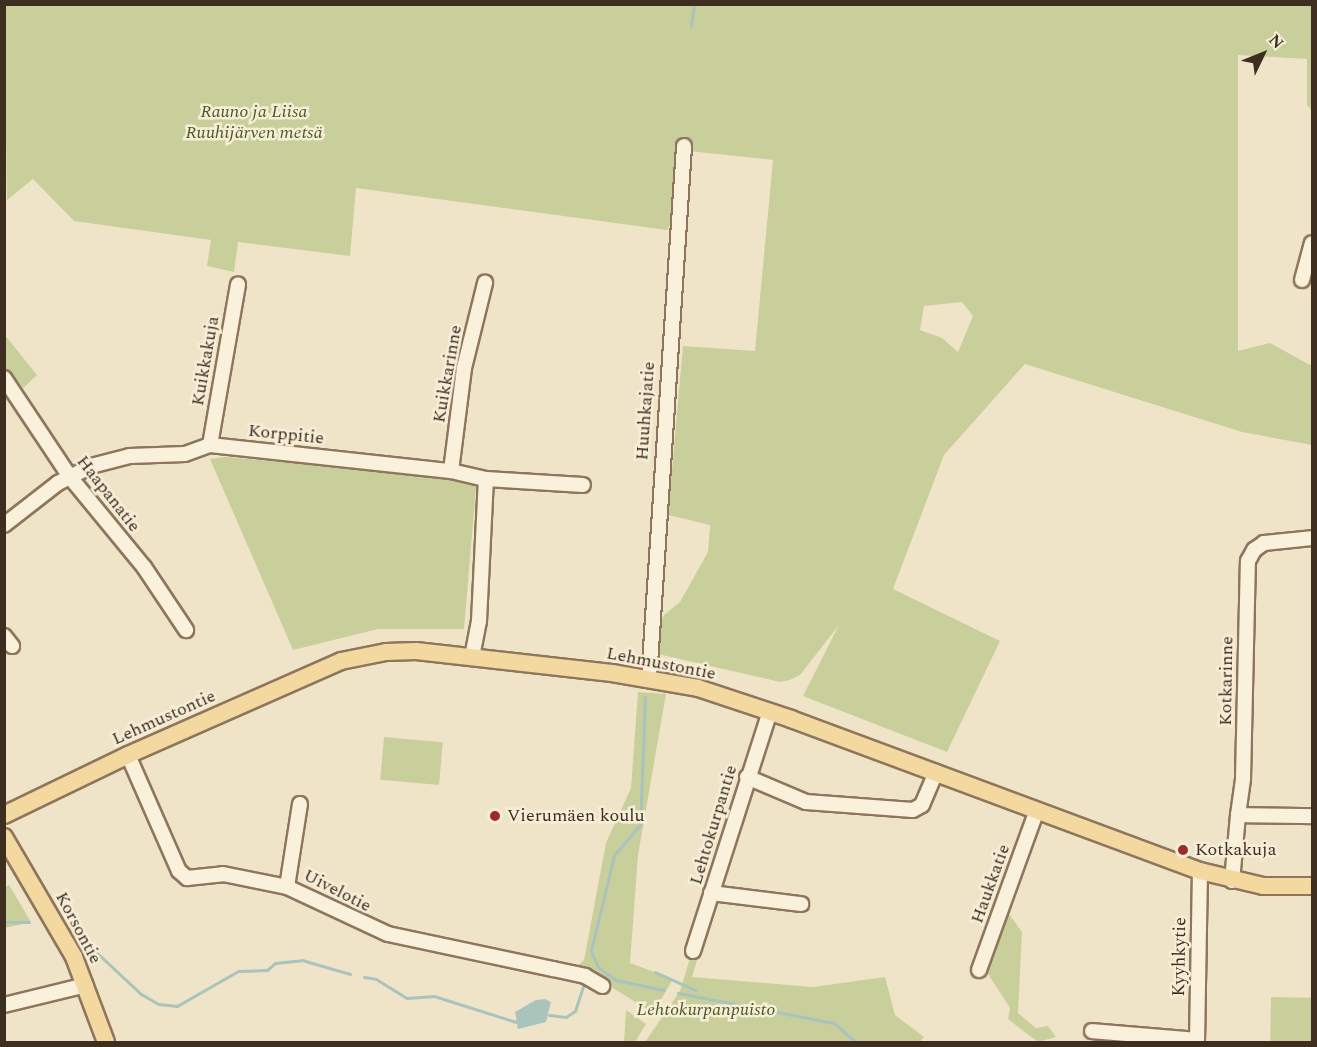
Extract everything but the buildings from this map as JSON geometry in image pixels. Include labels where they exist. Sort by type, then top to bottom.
[{"type":"main road","name":"Lehmustontie","points":[[4,815],[128,755],[341,662],[406,651],[649,679],[698,688],[770,711],[1200,871],[1232,881],[1312,886]]},
{"type":"main road","name":"Korsontie","points":[[4,837],[86,985],[106,1042]]},
{"type":"street","name":"Huuhkajatie","points":[[649,679],[684,146]]},
{"type":"street","points":[[1302,280],[1312,243]]},
{"type":"street","name":"Kuikkarinne","points":[[451,471],[464,368],[485,283]]},
{"type":"street","name":"Kuikkakuja","points":[[210,445],[238,284]]},
{"type":"street","name":"Haapanatie","points":[[4,378],[70,477],[144,567],[186,630]]},
{"type":"street","name":"Korppitie","points":[[4,525],[70,477],[108,460],[185,454],[210,445],[451,471],[486,479],[583,485]]},
{"type":"street","points":[[472,657],[479,621],[486,479]]},
{"type":"street","name":"Kotkarinne","points":[[1238,815],[1243,778],[1248,561],[1254,550],[1264,543],[1312,538]]},
{"type":"street","name":"Lehtokurpantie","points":[[693,951],[770,711]]},
{"type":"street","name":"Uivelotie","points":[[128,755],[179,871],[187,878],[223,874],[287,886],[388,934],[585,976],[602,986]]},
{"type":"street","points":[[747,777],[806,802],[913,810],[922,805],[936,772]]},
{"type":"street","points":[[287,886],[300,804]]},
{"type":"street","name":"Haukkatie","points":[[979,970],[1037,810]]},
{"type":"street","points":[[1232,881],[1238,815],[1312,816]]},
{"type":"street","name":"Kyyhkytie","points":[[1197,1041],[1200,871]]},
{"type":"street","points":[[711,893],[801,904]]},
{"type":"street","points":[[4,1005],[86,985]]},
{"type":"street","points":[[1092,1031],[1197,1041]]},
{"type":"green space","name":"Rauno ja Liisa Ruuhijärven metsä","points":[[4,5],[1312,5],[1312,111],[1307,105],[1307,59],[1238,55],[1238,351],[1270,343],[1312,366],[1312,445],[1242,432],[1025,364],[944,455],[893,589],[1000,641],[947,752],[803,696],[839,625],[800,675],[780,682],[658,654],[657,628],[664,615],[680,602],[708,552],[710,525],[668,515],[683,346],[755,351],[773,160],[680,150],[673,220],[667,230],[356,188],[350,256],[238,242],[234,272],[207,266],[211,240],[74,221],[33,179],[7,200]],"holes":[[[962,302],[973,316],[958,352],[942,338],[920,330],[924,306]]]},
{"type":"green space","points":[[4,334],[37,375],[23,388],[5,366]]},
{"type":"green space","points":[[226,457],[453,477],[476,487],[464,629],[378,629],[293,650],[210,459]]},
{"type":"green space","points":[[638,692],[666,694],[638,855],[630,963],[673,979],[655,1010],[650,1011],[577,966],[584,960],[606,843],[631,788]]},
{"type":"green space","points":[[384,737],[443,742],[439,785],[380,780]]},
{"type":"green space","points":[[9,885],[31,922],[5,928],[5,887]]},
{"type":"green space","points":[[1006,910],[1022,932],[1018,1013],[1036,1028],[1048,1026],[1056,1037],[1038,1042],[1008,1019],[1010,1008],[988,974],[986,965]]},
{"type":"green space","name":"Lehtokurpanpuisto","points":[[691,955],[698,957],[692,977],[813,987],[885,977],[895,1015],[924,1037],[920,1042],[645,1042],[680,991]]},
{"type":"green space","points":[[1271,997],[1312,998],[1311,1042],[1270,1042]]},
{"type":"green space","points":[[626,1010],[646,1024],[635,1042],[624,1042]]},
{"type":"water","points":[[545,999],[551,1002],[546,1022],[518,1029],[515,1012],[536,1000]]},
{"type":"waterway","points":[[691,26],[694,4]]},
{"type":"waterway","points":[[645,697],[640,825],[614,855],[591,951],[598,967],[616,980],[664,990]]},
{"type":"waterway","points":[[72,921],[95,951],[141,994],[158,1004],[177,1006],[238,971],[267,970],[275,963],[302,960],[350,974]]},
{"type":"waterway","points":[[4,922],[29,922]]},
{"type":"waterway","points":[[655,972],[695,990]]},
{"type":"waterway","points":[[364,977],[376,979],[407,998],[434,996],[516,1022]]},
{"type":"waterway","points":[[549,1015],[566,1017],[575,1011],[583,986]]},
{"type":"waterway","points":[[678,993],[834,1023],[855,1042]]},
{"type":"place","name":"Vierumäen koulu","points":[[495,816]]},
{"type":"place","name":"Kotkakuja","points":[[1183,850]]}]
